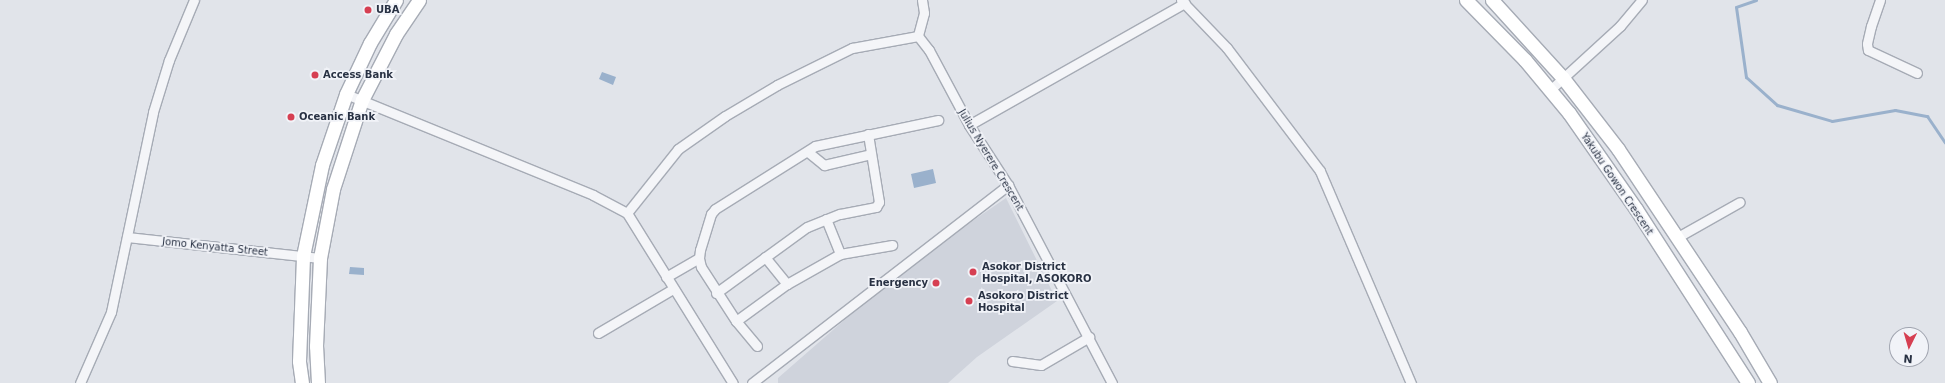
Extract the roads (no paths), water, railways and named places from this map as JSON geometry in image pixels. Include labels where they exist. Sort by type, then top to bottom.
[{"type":"main road","points":[[302,383],[300,361],[303,256],[322,165],[346,94],[370,43],[396,0]]},
{"type":"main road","points":[[318,383],[316,346],[320,258],[333,189],[362,100],[396,34],[419,0]]},
{"type":"main road","name":"Yakubu Gowon Crescent","points":[[1466,0],[1525,60],[1550,90],[1603,160],[1748,383]]},
{"type":"main road","name":"Yakubu Gowon Crescent","points":[[1492,0],[1564,78],[1618,149],[1740,332],[1770,383]]},
{"type":"street","points":[[80,383],[111,312],[153,112],[169,60],[194,0]]},
{"type":"street","points":[[627,213],[678,149],[731,112],[777,85],[852,48],[918,36],[924,13],[922,0]]},
{"type":"street","points":[[1550,90],[1620,26],[1642,0]]},
{"type":"street","points":[[1880,0],[1871,26],[1867,44],[1868,50],[1917,73]]},
{"type":"street","points":[[968,126],[1183,2],[1227,48],[1320,171],[1412,383]]},
{"type":"street","name":"Julius Nyerere Crescent","points":[[918,36],[930,50],[968,126],[1008,185],[1112,383]]},
{"type":"street","points":[[346,94],[592,194],[627,213],[733,383]]},
{"type":"street","points":[[757,346],[736,321],[716,293],[699,258],[711,214],[715,209],[816,146],[938,120]]},
{"type":"street","points":[[716,293],[808,226],[826,219],[876,207],[879,202],[868,134]]},
{"type":"street","points":[[808,152],[824,165],[871,154]]},
{"type":"street","points":[[752,383],[1008,185]]},
{"type":"street","points":[[1676,238],[1740,202]]},
{"type":"street","points":[[826,219],[840,254]]},
{"type":"street","name":"Jomo Kenyatta Street","points":[[127,237],[320,258]]},
{"type":"street","points":[[736,321],[787,284],[840,254],[892,245]]},
{"type":"street","points":[[766,257],[787,284]]},
{"type":"street","points":[[666,277],[699,258]]},
{"type":"street","points":[[598,333],[673,289]]},
{"type":"street","points":[[1012,361],[1041,365],[1089,337]]},
{"type":"water","points":[[602,72],[616,77],[613,85],[599,79]]},
{"type":"water","points":[[933,169],[936,183],[914,188],[911,174]]},
{"type":"water","points":[[350,267],[364,268],[364,275],[349,274]]},
{"type":"waterway","points":[[1756,0],[1736,7],[1746,77],[1777,105],[1832,121],[1895,110],[1927,116],[1945,143]]},
{"type":"place","name":"UBA","points":[[368,10]]},
{"type":"place","name":"Access Bank","points":[[315,75]]},
{"type":"place","name":"Oceanic Bank","points":[[291,117]]},
{"type":"place","name":"Asokor District Hospital, ASOKORO","points":[[973,272]]},
{"type":"place","name":"Energency","points":[[936,283]]},
{"type":"place","name":"Asokoro District Hospital","points":[[969,301]]}]
